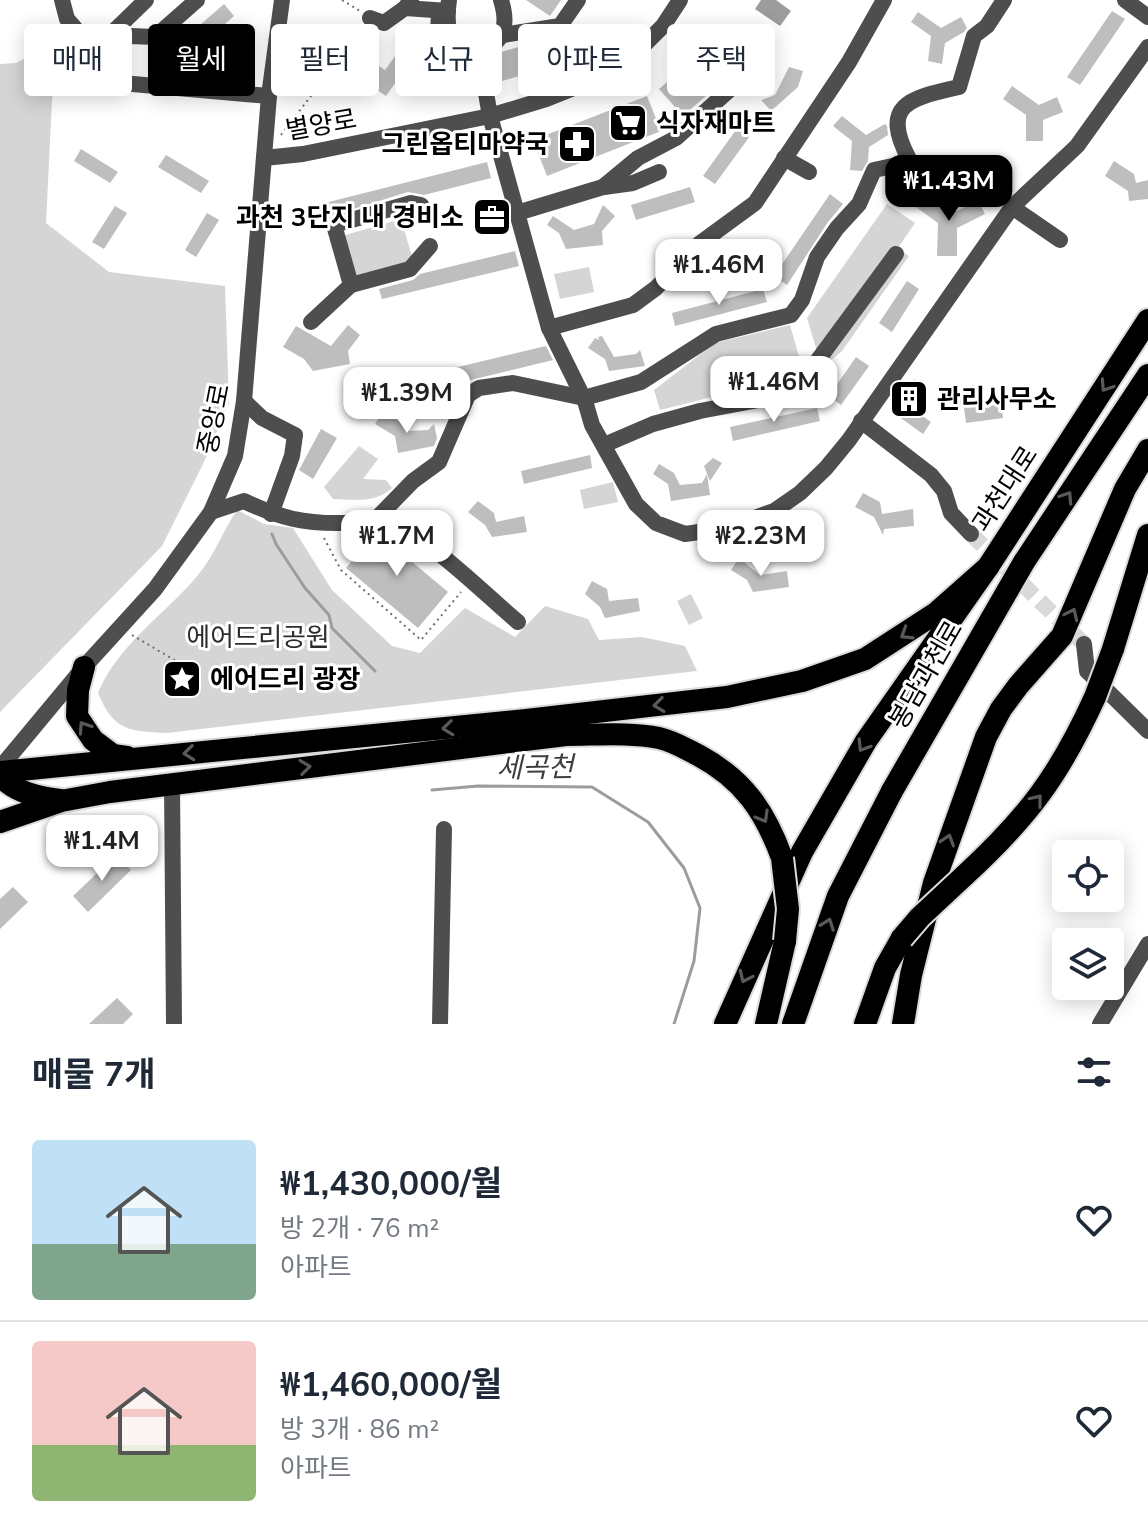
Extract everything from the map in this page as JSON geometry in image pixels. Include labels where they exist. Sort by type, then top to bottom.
[{"type":"highway","name":"과천대로","points":[[988,567],[1148,320]]},
{"type":"highway","name":"봉담과천로","points":[[793,1024],[838,896],[892,791],[1024,562],[1148,375]]},
{"type":"highway","points":[[903,1024],[916,953],[934,883],[986,737],[1018,686],[1062,636],[1125,489],[1148,450]]},
{"type":"highway","points":[[865,1024],[885,968],[902,938],[920,917],[1007,836],[1044,793],[1072,747],[1113,649],[1148,535]]},
{"type":"highway","points":[[0,772],[727,697],[802,681],[865,659],[936,613],[988,567]]},
{"type":"highway","points":[[725,1024],[802,852],[866,741],[988,567]]},
{"type":"highway","points":[[84,667],[78,690],[77,716],[93,740],[113,755],[136,758]]},
{"type":"highway","points":[[0,822],[61,801],[172,783],[566,735],[625,734],[660,739],[709,761],[738,780],[759,809],[782,858],[788,909],[785,941],[766,1024]]},
{"type":"highway","points":[[0,772],[11,787],[61,801]]},
{"type":"street","points":[[62,0],[71,24]]},
{"type":"street","points":[[121,24],[146,0]]},
{"type":"street","points":[[132,36],[155,37],[197,0]]},
{"type":"street","name":"중앙로","points":[[0,772],[84,667],[155,589],[211,512],[235,456],[244,401],[269,96],[282,0]]},
{"type":"street","points":[[501,0],[504,10],[503,35],[560,26],[578,0]]},
{"type":"street","name":"별양로","points":[[264,158],[303,154],[490,116],[546,99],[619,70],[663,26],[680,0]]},
{"type":"street","points":[[549,328],[633,305],[656,288],[699,244],[755,203],[849,62],[884,0]]},
{"type":"street","points":[[376,519],[413,481],[439,462],[468,395],[479,388],[513,383],[584,398],[641,382],[716,334],[791,315],[802,300],[817,257],[859,204],[874,170],[909,159],[897,125],[902,110],[909,101],[923,95],[959,87],[974,36],[987,26],[1004,0]]},
{"type":"street","points":[[1125,0],[1148,17]]},
{"type":"street","points":[[370,18],[384,23],[408,4],[445,7]]},
{"type":"street","points":[[487,96],[549,328],[584,398],[592,425],[636,504],[650,518],[669,530],[685,534],[702,533],[727,528],[774,511],[800,493],[826,468],[1012,207],[1077,146],[1148,47]]},
{"type":"street","points":[[132,84],[269,96]]},
{"type":"street","points":[[603,187],[638,158],[676,138],[723,96]]},
{"type":"street","points":[[784,158],[809,172]]},
{"type":"street","points":[[517,213],[603,187],[633,183],[659,172]]},
{"type":"street","points":[[351,285],[334,225],[411,203],[421,205]]},
{"type":"street","points":[[1012,207],[1060,240]]},
{"type":"street","points":[[311,322],[351,285],[410,269],[430,246]]},
{"type":"street","points":[[604,445],[653,424],[700,411],[785,395],[804,379],[896,254]]},
{"type":"street","points":[[244,401],[262,418],[295,435],[292,456],[271,514]]},
{"type":"street","points":[[861,421],[931,475],[944,491],[951,513],[971,534]]},
{"type":"street","points":[[211,512],[244,501],[291,520],[316,523],[376,519],[400,526],[518,622]]},
{"type":"street","points":[[1084,644],[1087,671],[1148,731]]},
{"type":"street","points":[[172,783],[174,1024]]},
{"type":"street","points":[[440,1024],[444,829]]},
{"type":"street","points":[[1100,1024],[1148,944]]},
{"type":"path","points":[[264,158],[370,18],[342,0]]},
{"type":"path","points":[[316,523],[341,570],[421,640],[470,581]]},
{"type":"path","points":[[120,628],[203,677]]},
{"type":"green space","points":[[24,59],[24,96],[53,96],[46,223],[109,272],[225,286],[229,403],[162,546],[0,712],[0,64],[16,63]]},
{"type":"green space","points":[[887,204],[915,223],[898,248],[909,256],[842,351],[822,368],[807,318]]},
{"type":"green space","points":[[401,219],[413,260],[354,277],[342,236]]},
{"type":"green space","points":[[589,267],[594,292],[560,299],[554,274]]},
{"type":"green space","points":[[790,325],[804,374],[660,410],[654,390],[715,343]]},
{"type":"green space","points":[[359,446],[378,459],[363,479],[386,480],[392,488],[372,498],[333,499],[324,487]]},
{"type":"green space","points":[[613,482],[618,502],[584,509],[580,490]]},
{"type":"green space","name":"에어드리공원","points":[[237,510],[264,524],[293,528],[332,590],[392,646],[420,653],[465,608],[515,637],[545,606],[588,619],[599,640],[642,637],[685,646],[697,671],[167,733],[124,726],[110,715],[98,693],[107,675],[130,644],[198,575]]},
{"type":"green space","points":[[691,594],[703,618],[689,625],[677,601]]},
{"type":"shaded area","points":[[761,0],[776,0],[791,11],[780,26],[755,9]]},
{"type":"building","points":[[526,0],[561,0],[550,16]]},
{"type":"building","points":[[224,4],[234,16],[225,24],[201,24]]},
{"type":"building","points":[[1112,11],[1125,19],[1080,85],[1067,77]]},
{"type":"building","points":[[918,12],[941,28],[961,17],[967,28],[945,43],[942,64],[928,61],[931,36],[911,22]]},
{"type":"building","points":[[518,47],[518,76],[502,81],[502,52]]},
{"type":"building","points":[[395,56],[395,83],[386,96],[379,91],[379,66],[385,70]]},
{"type":"building","points":[[789,67],[803,71],[798,87],[771,111],[761,100],[775,95]]},
{"type":"building","points":[[667,82],[667,96],[706,96],[683,116],[659,89]]},
{"type":"building","points":[[1012,86],[1039,105],[1057,97],[1063,112],[1043,120],[1043,141],[1026,141],[1026,115],[1003,99]]},
{"type":"building","points":[[647,96],[661,131],[547,176],[533,140]]},
{"type":"building","points":[[842,116],[866,135],[885,124],[887,126],[888,135],[869,147],[868,161],[862,171],[850,170],[852,141],[833,126]]},
{"type":"building","points":[[738,127],[750,136],[715,184],[703,176]]},
{"type":"building","points":[[81,149],[118,172],[110,183],[74,161]]},
{"type":"building","points":[[166,155],[209,181],[201,193],[158,167]]},
{"type":"building","points":[[1114,161],[1134,174],[1136,183],[1148,180],[1148,199],[1129,201],[1128,191],[1105,176]]},
{"type":"building","points":[[487,162],[491,178],[424,195],[408,192],[308,223],[305,208]]},
{"type":"building","points":[[690,187],[695,202],[636,220],[631,205]]},
{"type":"building","points":[[830,194],[843,204],[787,285],[774,276]]},
{"type":"building","points":[[924,195],[946,211],[957,211],[978,200],[985,214],[957,228],[957,256],[937,256],[938,223],[916,207]]},
{"type":"building","points":[[603,205],[615,216],[602,231],[603,245],[566,249],[559,233],[547,225],[553,216],[574,230],[594,224]]},
{"type":"building","points":[[115,206],[127,213],[104,249],[92,242]]},
{"type":"building","points":[[207,213],[219,220],[196,257],[185,250]]},
{"type":"building","points":[[515,251],[519,266],[382,299],[379,289],[413,280],[420,274]]},
{"type":"building","points":[[907,281],[919,289],[892,332],[879,323]]},
{"type":"building","points":[[763,289],[767,302],[675,326],[672,313]]},
{"type":"building","points":[[348,325],[360,335],[348,351],[350,364],[313,371],[304,359],[283,347],[296,326],[331,346]]},
{"type":"building","points":[[602,336],[614,357],[636,354],[640,350],[645,366],[609,371],[605,359],[588,348],[595,338],[599,340],[598,337]]},
{"type":"building","points":[[546,346],[553,360],[458,383],[454,368]]},
{"type":"building","points":[[856,357],[869,366],[841,405],[829,396]]},
{"type":"building","name":"관리사무소","points":[[914,379],[926,388],[912,409],[931,422],[923,434],[891,411]]},
{"type":"building","points":[[964,385],[973,406],[1001,405],[1003,418],[966,423],[964,408],[948,398],[954,388],[962,394],[961,386]]},
{"type":"building","points":[[817,408],[820,421],[733,441],[730,427]]},
{"type":"building","points":[[384,411],[407,431],[428,430],[434,424],[437,438],[434,446],[398,453],[395,436],[375,424]]},
{"type":"building","points":[[321,429],[337,438],[313,479],[299,470]]},
{"type":"building","points":[[590,455],[592,468],[524,484],[521,471]]},
{"type":"building","points":[[713,458],[722,463],[710,481],[704,466]]},
{"type":"building","points":[[659,464],[674,473],[680,485],[702,483],[707,474],[710,495],[671,501],[668,484],[653,474]]},
{"type":"building","points":[[863,493],[880,502],[882,514],[913,509],[914,526],[884,529],[883,535],[874,517],[855,507]]},
{"type":"building","points":[[478,501],[494,513],[496,522],[524,516],[527,532],[492,537],[485,525],[468,512]]},
{"type":"building","points":[[377,531],[414,549],[411,561],[448,592],[418,628],[346,568]]},
{"type":"building","points":[[739,558],[760,575],[787,571],[789,587],[753,592],[747,580],[731,570]]},
{"type":"building","points":[[592,581],[607,589],[609,601],[638,598],[640,611],[605,618],[600,607],[585,594]]},
{"type":"building","points":[[116,855],[131,870],[88,912],[73,896]]},
{"type":"building","points":[[13,887],[28,902],[0,929],[0,899]]},
{"type":"building","points":[[117,998],[133,1014],[123,1024],[89,1024]]},
{"type":"waterway","name":"세곡천","points":[[272,534],[305,588],[329,615],[332,628],[375,671]]},
{"type":"waterway","name":"세곡천","points":[[432,790],[478,786],[592,787],[648,822],[684,868],[700,908],[694,961],[674,1024]]},
{"type":"tunnel","points":[[971,534],[1084,644]]},
{"type":"place","name":"식자재마트","points":[[628,123]]},
{"type":"place","name":"그린옵티마약국","points":[[577,144]]},
{"type":"place","name":"과천 3단지 내 경비소","points":[[492,217]]},
{"type":"place","name":"관리사무소","points":[[909,399]]},
{"type":"place","name":"에어드리 광장","points":[[182,679]]}]
